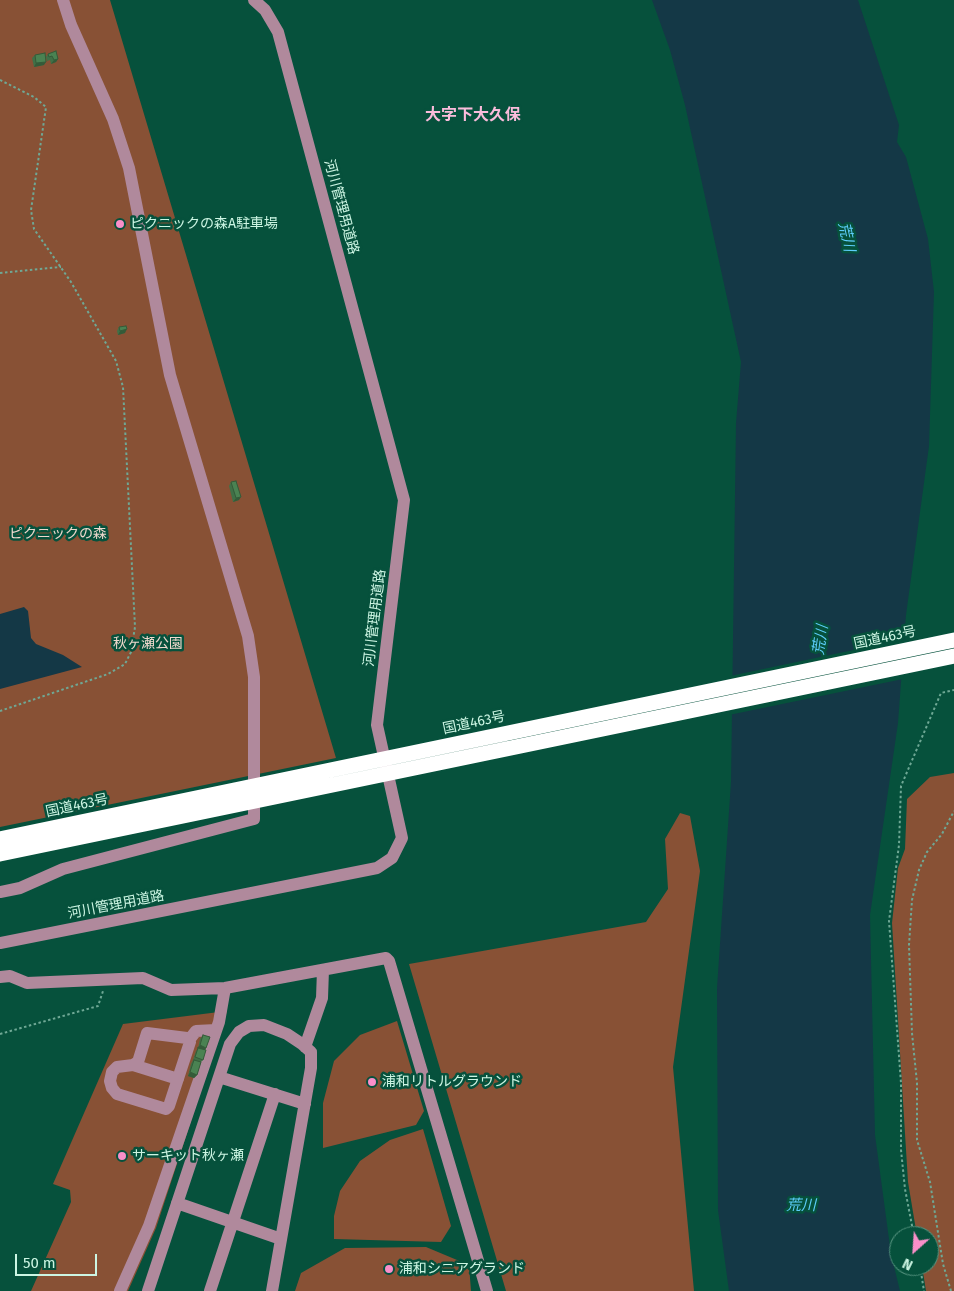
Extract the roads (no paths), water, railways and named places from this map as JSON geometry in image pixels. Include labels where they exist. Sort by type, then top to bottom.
[{"type":"highway","name":"国道463号","points":[[0,839],[954,640]]},
{"type":"highway","points":[[0,854],[954,656]]},
{"type":"street","points":[[0,892],[20,888],[64,869],[254,819],[254,677],[248,636],[170,375],[129,168],[113,119],[71,25],[63,0]]},
{"type":"street","name":"河川管理用道路","points":[[0,943],[378,868],[392,858],[402,838],[377,724],[404,500],[278,32],[265,10],[254,0]]},
{"type":"street","points":[[0,977],[10,976],[28,984],[143,978],[171,990],[225,988],[383,958],[389,961],[487,1291]]},
{"type":"street","points":[[305,1047],[322,998],[324,970]]},
{"type":"street","points":[[120,1291],[149,1226],[216,1030],[225,988]]},
{"type":"street","points":[[148,1291],[230,1044],[239,1032],[249,1026],[264,1025],[287,1034],[311,1052],[311,1068],[272,1291]]},
{"type":"street","points":[[178,1079],[124,1064],[112,1072],[110,1081],[112,1088],[117,1094],[166,1110],[178,1079],[189,1040],[196,1031],[216,1030]]},
{"type":"street","points":[[133,1065],[138,1062],[147,1033],[187,1038],[189,1040]]},
{"type":"street","points":[[219,1077],[305,1104]]},
{"type":"street","points":[[210,1291],[275,1094]]},
{"type":"street","points":[[177,1203],[281,1239]]},
{"type":"water","name":"荒川","points":[[652,0],[858,0],[899,125],[897,142],[906,157],[928,239],[934,292],[929,446],[906,615],[898,723],[870,915],[875,1135],[889,1239],[889,1276],[896,1276],[900,1291],[729,1291],[718,1210],[717,988],[731,782],[736,423],[741,362],[685,105],[670,50]]},
{"type":"water","points":[[24,607],[28,611],[31,638],[36,644],[63,655],[82,667],[0,689],[0,614]]},
{"type":"place","name":"ピクニックの森A駐車場","points":[[120,224]]},
{"type":"place","name":"浦和リトルグラウンド","points":[[372,1082]]},
{"type":"place","name":"サーキット秋ヶ瀬","points":[[122,1156]]},
{"type":"place","name":"浦和シニアグランド","points":[[389,1269]]},
{"type":"district","name":"大字下大久保","points":[[473,116]]},
{"type":"park label","name":"ピクニックの森","points":[[58,534]]},
{"type":"park label","name":"秋ヶ瀬公園","points":[[148,644]]}]
